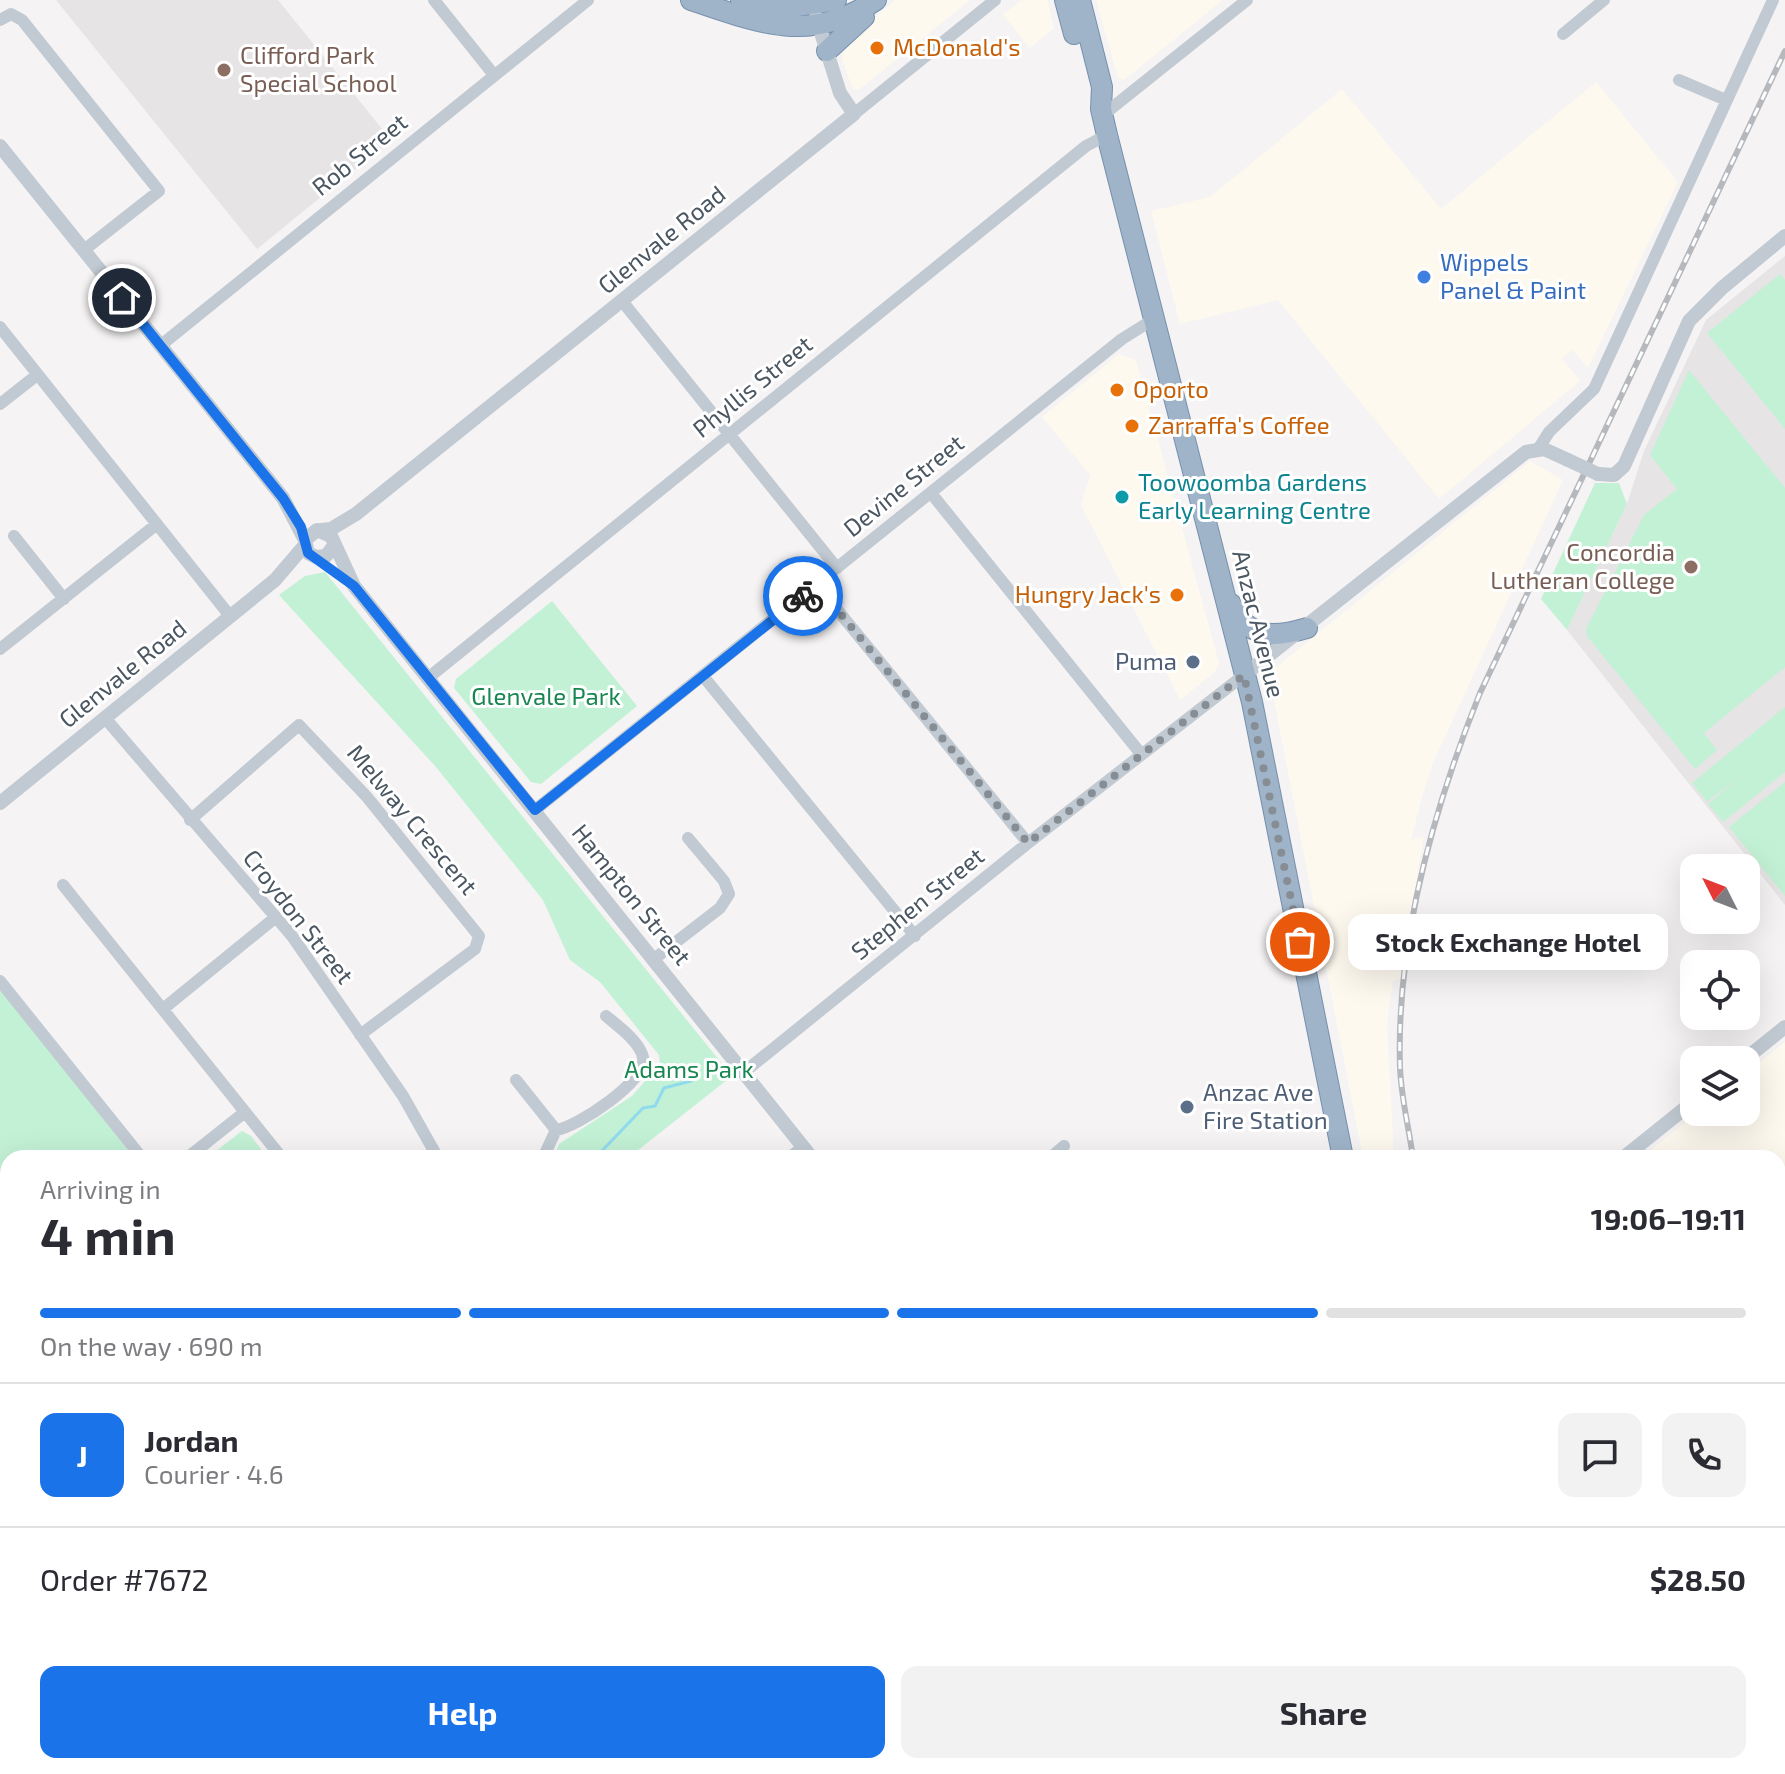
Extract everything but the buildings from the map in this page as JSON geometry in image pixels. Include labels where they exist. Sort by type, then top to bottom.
[{"type":"highway","points":[[691,0],[770,25],[816,15],[836,0]]},
{"type":"highway","points":[[741,0],[845,18],[876,0]]},
{"type":"highway","points":[[827,51],[868,14],[876,0]]},
{"type":"highway","name":"Anzac Avenue","points":[[1069,3],[1089,91],[1104,119],[1244,675],[1341,1150]]},
{"type":"highway","points":[[1222,586],[1234,611],[1259,633],[1282,636],[1307,628]]},
{"type":"street","points":[[434,0],[494,75]]},
{"type":"street","name":"Rob Street","points":[[160,346],[588,0]]},
{"type":"street","name":"Glenvale Road","points":[[319,530],[331,529],[356,514],[995,0]]},
{"type":"street","name":"Phyllis Street","points":[[428,678],[1086,146],[1104,119],[1247,0]]},
{"type":"street","points":[[1563,34],[1604,0]]},
{"type":"street","points":[[1773,0],[1594,389],[1549,432],[1539,448],[1598,474],[1614,475],[1624,466],[1689,321],[1722,288],[1785,236]]},
{"type":"street","points":[[0,20],[11,14],[22,20],[159,191],[84,250]]},
{"type":"street","points":[[816,15],[840,93],[854,114]]},
{"type":"street","points":[[1679,80],[1726,100]]},
{"type":"street","points":[[0,146],[283,498],[319,530],[328,533],[333,545],[329,554],[317,558],[305,543],[283,498]]},
{"type":"street","points":[[622,301],[837,568]]},
{"type":"street","name":"Devine Street","points":[[535,810],[1122,339],[1154,319]]},
{"type":"street","points":[[0,327],[230,616]]},
{"type":"street","points":[[0,404],[37,375]]},
{"type":"street","name":"Stephen Street","points":[[743,1073],[1028,843],[1307,628],[1521,455],[1539,448]]},
{"type":"street","points":[[931,493],[1141,754]]},
{"type":"street","name":"Glenvale Road","points":[[333,545],[356,514]]},
{"type":"street","points":[[0,649],[157,524]]},
{"type":"street","points":[[305,543],[319,530]]},
{"type":"street","points":[[14,536],[64,599]]},
{"type":"street","name":"Glenvale Road","points":[[275,580],[305,543]]},
{"type":"street","name":"Hampton Street","points":[[333,545],[354,586],[806,1150]]},
{"type":"street","name":"Glenvale Road","points":[[0,803],[275,580],[317,558]]},
{"type":"street","name":"Hampton Street","points":[[317,558],[354,586]]},
{"type":"street","points":[[817,585],[1028,843]]},
{"type":"street","points":[[703,676],[915,936]]},
{"type":"street","name":"Croydon Street","points":[[105,718],[276,917],[403,1096],[433,1150]]},
{"type":"street","name":"Melway Crescent","points":[[190,820],[299,725],[367,797],[473,928],[479,936],[475,949],[360,1035]]},
{"type":"street","points":[[654,959],[720,908],[729,894],[724,881],[688,838]]},
{"type":"street","points":[[63,885],[276,1150]]},
{"type":"street","points":[[163,1009],[276,917]]},
{"type":"street","points":[[0,981],[136,1150]]},
{"type":"street","points":[[547,1150],[556,1130],[575,1124],[627,1088],[643,1066],[643,1055],[622,1028],[606,1016]]},
{"type":"street","points":[[1760,1047],[1785,1027]]},
{"type":"street","points":[[516,1080],[556,1130]]},
{"type":"street","points":[[197,1150],[245,1112]]},
{"type":"street","points":[[1633,1150],[1680,1112]]},
{"type":"street","points":[[1059,1150],[1064,1146]]},
{"type":"shaded area","name":"Clifford Park Special School","points":[[56,0],[278,0],[391,140],[257,249]]},
{"type":"shaded area","name":"McDonald's","points":[[895,0],[970,0],[860,89],[853,90],[842,60],[844,44]]},
{"type":"shaded area","points":[[1021,0],[1047,0],[1054,28],[1030,48],[1003,15]]},
{"type":"shaded area","points":[[1096,0],[1223,0],[1124,80],[1118,78]]},
{"type":"shaded area","points":[[1596,82],[1678,182],[1588,368],[1573,350],[1562,358],[1580,381],[1439,499],[1278,300],[1180,324],[1151,211],[1210,197],[1342,89],[1441,209]]},
{"type":"shaded area","name":"Concordia Lutheran College","points":[[1785,256],[1785,905],[1760,873],[1760,854],[1745,854],[1567,630],[1627,504],[1644,451],[1706,320]]},
{"type":"shaded area","points":[[1119,354],[1136,360],[1219,663],[1215,672],[1180,700],[1081,505],[1090,475],[1042,417]]},
{"type":"shaded area","points":[[1530,461],[1563,480],[1433,763],[1411,840],[1424,837],[1400,979],[1393,980],[1387,1024],[1394,1150],[1361,1150],[1270,680],[1273,670]]},
{"type":"shaded area","points":[[1785,1042],[1785,1150],[1651,1150],[1681,1126],[1760,1126],[1760,1062]]},
{"type":"green space","points":[[1780,274],[1785,280],[1785,429],[1707,333]]},
{"type":"green space","points":[[1689,370],[1785,488],[1785,667],[1704,733],[1717,750],[1695,769],[1587,636],[1586,629],[1644,515],[1677,489],[1650,455]]},
{"type":"green space","points":[[1595,483],[1619,483],[1627,504],[1567,630],[1541,599]]},
{"type":"green space","name":"Adams Park","points":[[325,572],[732,1076],[638,1150],[557,1150],[559,1144],[632,1096],[660,1064],[659,1055],[600,982],[570,960],[543,900],[436,767],[279,595],[305,576]]},
{"type":"green space","name":"Glenvale Park","points":[[552,601],[637,706],[541,784],[531,782],[454,688],[456,679]]},
{"type":"green space","points":[[1785,707],[1785,772],[1723,822],[1708,804],[1742,775],[1707,802],[1692,783]]},
{"type":"green space","points":[[1785,782],[1785,896],[1760,865],[1760,854],[1751,854],[1729,827]]},
{"type":"green space","points":[[0,988],[128,1150],[0,1150]]},
{"type":"green space","points":[[242,1131],[251,1136],[262,1150],[217,1150]]},
{"type":"waterway","points":[[603,1150],[643,1108],[655,1106],[664,1088],[691,1081]]},
{"type":"railway","points":[[1412,1150],[1400,1067],[1404,971],[1421,876],[1447,783],[1480,693],[1785,51]]},
{"type":"way so far","points":[[803,596],[817,585],[1028,843],[1244,675],[1278,824],[1300,942]]},
{"type":"place","name":"McDonald's","points":[[877,48]]},
{"type":"place","name":"Clifford Park Special School","points":[[224,70]]},
{"type":"place","name":"Wippels Panel & Paint","points":[[1424,277]]},
{"type":"place","name":"Oporto","points":[[1117,390]]},
{"type":"place","name":"Zarraffa's Coffee","points":[[1132,426]]},
{"type":"place","name":"Toowoomba Gardens Early Learning Centre","points":[[1122,497]]},
{"type":"place","name":"Concordia Lutheran College","points":[[1691,567]]},
{"type":"place","name":"Hungry Jack's","points":[[1177,595]]},
{"type":"place","name":"Puma","points":[[1193,662]]},
{"type":"place","name":"Stock Exchange Hotel","points":[[1300,942]]},
{"type":"place","name":"Anzac Ave Fire Station","points":[[1187,1107]]},
{"type":"route","points":[[122,298],[283,498],[301,527],[308,553],[354,586],[535,810],[803,596]]}]
